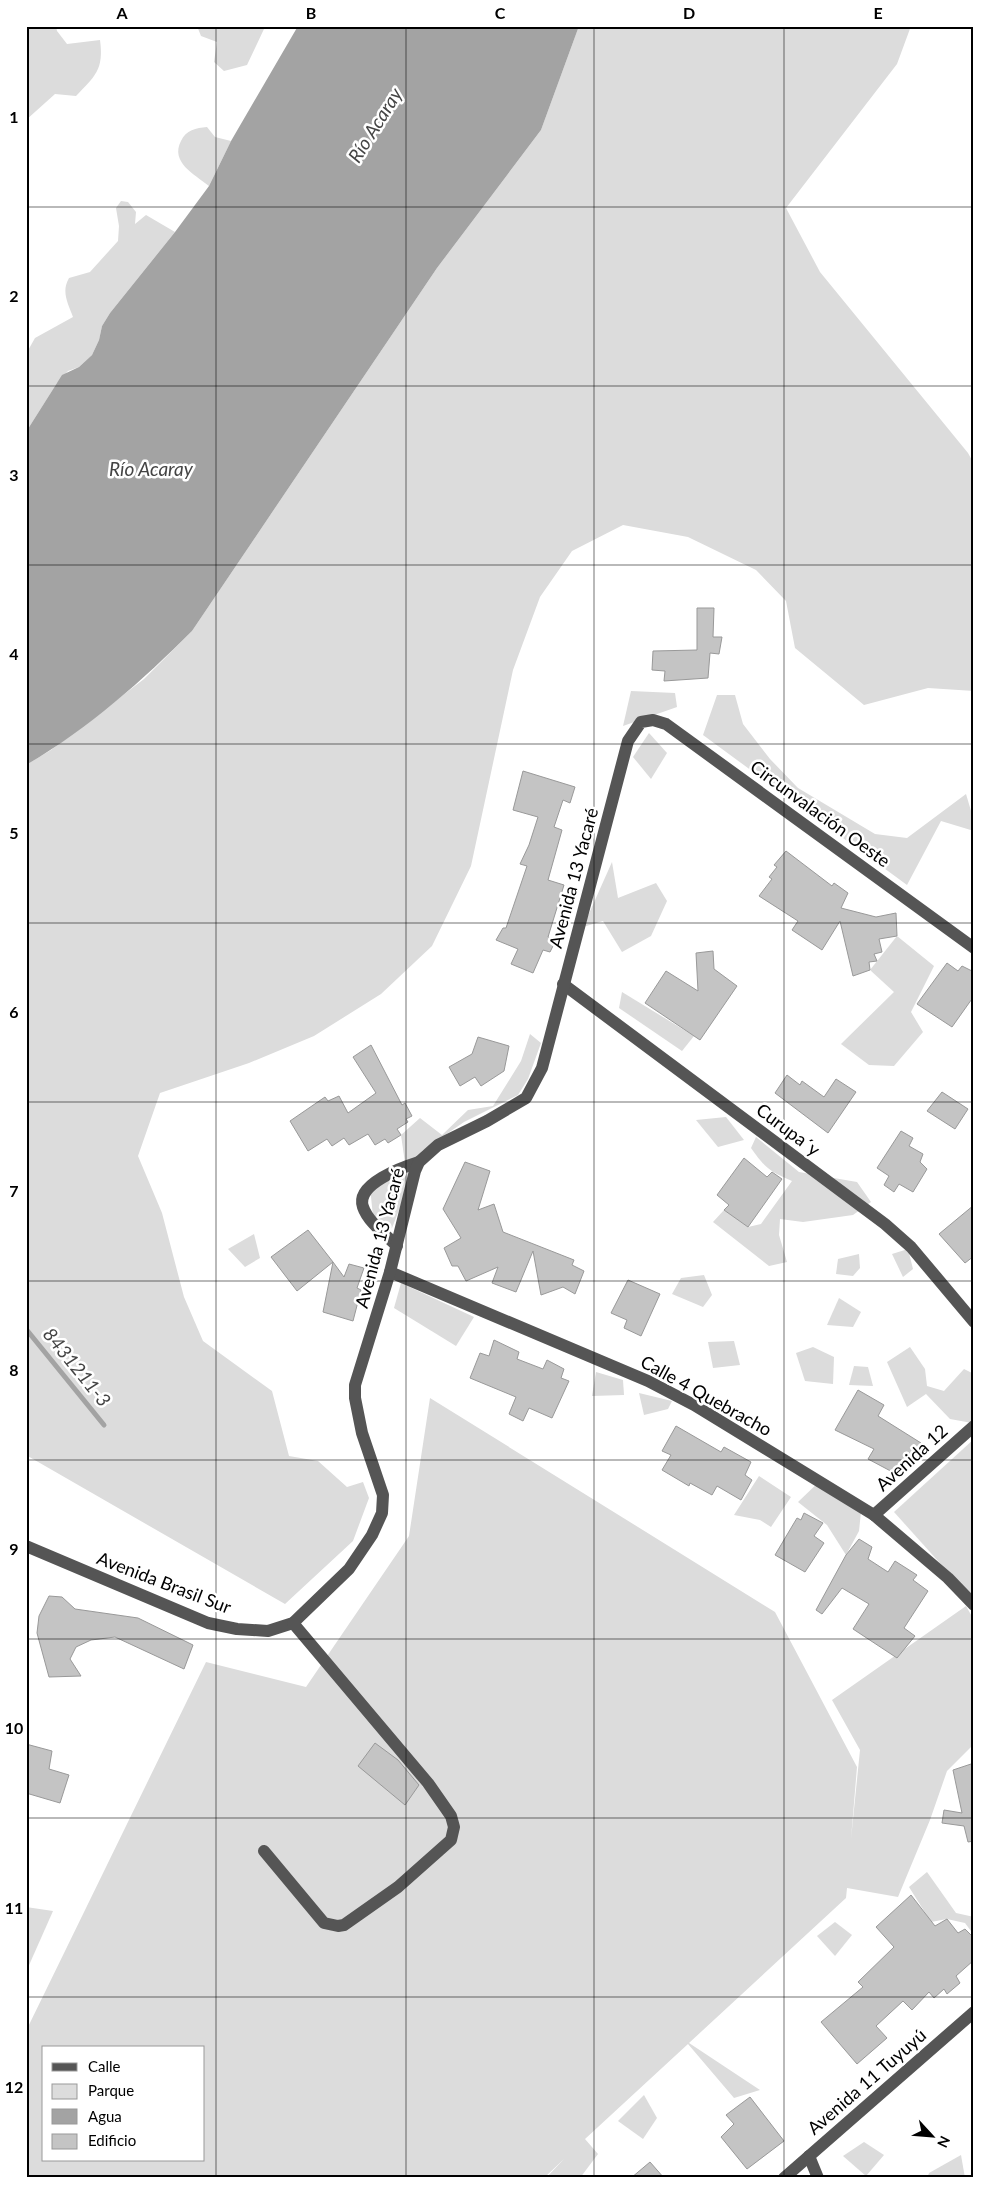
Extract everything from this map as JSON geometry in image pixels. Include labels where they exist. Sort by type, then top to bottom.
[{"type":"street","name":"Circunvalación Oeste","points":[[641,722],[653,720],[666,724],[974,948]]},
{"type":"street","name":"Avenida 13 Yacaré","points":[[293,1623],[349,1569],[372,1535],[382,1513],[384,1495],[362,1433],[354,1398],[355,1386],[390,1272],[415,1171],[420,1162],[438,1145],[487,1121],[526,1098],[542,1068],[628,741],[641,722]]},
{"type":"street","name":"Curupa´y","points":[[563,984],[885,1224],[911,1247],[974,1322]]},
{"type":"street","points":[[396,1246],[368,1216],[362,1204],[363,1197],[365,1191],[374,1183],[405,1166],[420,1162]]},
{"type":"street","name":"Calle 4 Quebracho","points":[[390,1272],[648,1381],[694,1405],[874,1516],[948,1578],[974,1605]]},
{"type":"street","name":"Avenida 12","points":[[874,1516],[974,1426]]},
{"type":"street","name":"Avenida Brasil Sur","points":[[26,1546],[208,1623],[237,1629],[268,1631],[293,1623]]},
{"type":"street","points":[[264,1851],[324,1922],[338,1926],[344,1925],[398,1887],[451,1840],[454,1827],[451,1816],[428,1783],[293,1623]]},
{"type":"street","name":"Avenida 11 Tuyuyú","points":[[784,2178],[974,2012]]},
{"type":"street","points":[[809,2156],[818,2178]]},
{"type":"green space","points":[[26,26],[56,26],[57,31],[67,44],[100,40],[101,59],[97,72],[76,96],[55,94],[26,120]]},
{"type":"green space","points":[[197,26],[268,26],[264,29],[247,65],[224,71],[214,62],[217,42],[201,36]]},
{"type":"green space","points":[[579,26],[911,26],[897,64],[786,208],[820,272],[968,453],[974,464],[974,691],[928,688],[864,705],[795,648],[786,601],[756,570],[688,537],[623,525],[572,551],[540,597],[513,670],[471,866],[432,946],[381,994],[314,1036],[249,1063],[160,1093],[138,1156],[162,1213],[184,1297],[203,1341],[272,1391],[289,1456],[318,1461],[347,1487],[363,1482],[369,1498],[353,1541],[285,1604],[26,1455],[26,765],[51,750],[144,679],[192,631],[437,268],[541,130]]},
{"type":"green space","points":[[207,127],[215,137],[231,141],[209,186],[185,167],[181,161],[178,148],[186,134],[195,129]]},
{"type":"green space","points":[[121,201],[128,202],[136,212],[135,224],[146,215],[175,232],[110,313],[102,326],[99,340],[92,355],[79,367],[68,371],[57,383],[26,432],[26,354],[35,338],[73,317],[65,293],[69,278],[90,272],[118,241],[119,226],[116,208]]},
{"type":"green space","points":[[631,691],[675,693],[677,707],[623,726]]},
{"type":"green space","points":[[717,695],[735,695],[743,724],[770,759],[798,788],[875,834],[907,838],[966,794],[974,821],[974,831],[941,821],[907,885],[703,735]]},
{"type":"green space","points":[[649,733],[667,753],[651,779],[633,757]]},
{"type":"green space","points":[[612,862],[618,898],[656,883],[667,901],[651,936],[622,952],[603,921],[583,927]]},
{"type":"green space","points":[[897,936],[934,966],[911,1012],[923,1032],[894,1066],[869,1065],[841,1044],[894,992],[870,970]]},
{"type":"green space","points":[[622,992],[694,1036],[682,1051],[619,1008]]},
{"type":"green space","points":[[530,1034],[541,1043],[528,1079],[518,1095],[464,1122],[422,1151],[392,1228],[375,1236],[370,1187],[405,1163],[401,1135],[420,1118],[442,1135],[468,1110],[493,1106],[521,1061]]},
{"type":"green space","points":[[726,1117],[744,1140],[718,1147],[696,1120]]},
{"type":"green space","points":[[756,1137],[799,1172],[857,1182],[871,1202],[853,1215],[803,1222],[780,1219],[779,1235],[787,1262],[769,1266],[713,1222],[724,1210],[748,1227],[761,1224],[792,1181],[773,1172],[760,1161],[751,1148]]},
{"type":"green space","points":[[254,1234],[260,1258],[245,1267],[228,1249]]},
{"type":"green space","points":[[908,1249],[913,1269],[903,1277],[892,1254]]},
{"type":"green space","points":[[859,1254],[860,1268],[853,1276],[836,1274],[838,1259]]},
{"type":"green space","points":[[704,1275],[712,1295],[703,1307],[672,1294],[681,1278]]},
{"type":"green space","points":[[401,1283],[474,1317],[456,1346],[394,1308]]},
{"type":"green space","points":[[839,1298],[861,1312],[853,1327],[827,1325]]},
{"type":"green space","points":[[734,1341],[740,1365],[713,1368],[708,1342]]},
{"type":"green space","points":[[813,1347],[834,1357],[833,1384],[805,1381],[796,1353]]},
{"type":"green space","points":[[910,1347],[925,1369],[927,1386],[944,1391],[964,1369],[974,1374],[972,1423],[950,1419],[926,1394],[907,1407],[887,1362]]},
{"type":"green space","points":[[854,1366],[868,1367],[873,1386],[849,1385]]},
{"type":"green space","points":[[596,1372],[623,1380],[624,1395],[592,1396]]},
{"type":"green space","points":[[639,1393],[672,1401],[668,1409],[644,1415]]},
{"type":"green space","points":[[430,1398],[775,1612],[857,1767],[851,1839],[860,1750],[832,1700],[966,1606],[974,1620],[974,1744],[947,1771],[930,1820],[898,1897],[847,1888],[846,1898],[689,2043],[760,2090],[734,2098],[688,2044],[585,2139],[598,2154],[580,2178],[546,2178],[564,2159],[544,2178],[26,2178],[26,2031],[206,1662],[306,1687],[409,1536]]},
{"type":"green space","points":[[974,1439],[974,1601],[894,1512]]},
{"type":"green space","points":[[759,1476],[791,1497],[771,1527],[760,1520],[734,1515]]},
{"type":"green space","points":[[821,1480],[861,1512],[859,1531],[846,1555],[827,1525],[798,1502]]},
{"type":"green space","points":[[927,1872],[956,1913],[974,1917],[974,1935],[965,1923],[947,1919],[931,1922],[909,1887]]},
{"type":"green space","points":[[26,1907],[53,1911],[26,1972]]},
{"type":"green space","points":[[835,1922],[852,1935],[835,1956],[817,1936]]},
{"type":"green space","points":[[644,2095],[657,2118],[643,2139],[618,2121]]},
{"type":"green space","points":[[864,2142],[884,2155],[866,2176],[843,2156]]},
{"type":"green space","points":[[961,2155],[965,2178],[927,2178],[929,2173]]},
{"type":"water","name":"Río Acaray","points":[[298,26],[579,26],[541,130],[437,268],[192,631],[154,668],[93,720],[26,765],[26,432],[62,375],[79,367],[92,355],[99,340],[102,326],[110,313],[209,186],[231,141]]},
{"type":"building","points":[[697,608],[714,608],[713,637],[722,637],[719,654],[710,653],[708,678],[664,681],[665,671],[652,670],[653,651],[697,650]]},
{"type":"building","points":[[523,771],[575,787],[570,803],[563,800],[554,827],[562,830],[548,880],[564,885],[548,937],[556,940],[550,952],[543,950],[533,973],[511,964],[518,949],[496,940],[503,928],[506,928],[527,866],[520,864],[529,845],[538,817],[513,810]]},
{"type":"building","points":[[786,851],[832,886],[834,883],[848,893],[841,908],[876,917],[896,913],[897,936],[879,939],[882,952],[874,954],[877,961],[869,962],[870,970],[853,976],[840,921],[822,950],[792,930],[798,921],[759,896],[772,879],[769,877],[777,867],[774,865]]},
{"type":"building","points":[[713,951],[714,969],[737,986],[700,1040],[645,1003],[666,971],[698,991],[696,953]]},
{"type":"building","points":[[947,963],[958,971],[962,966],[974,972],[974,996],[952,1027],[917,1004]]},
{"type":"building","points":[[478,1037],[509,1046],[504,1071],[481,1086],[475,1077],[460,1086],[449,1067],[472,1054]]},
{"type":"building","points":[[371,1045],[402,1105],[405,1103],[412,1116],[406,1119],[408,1122],[397,1129],[401,1135],[388,1143],[385,1139],[375,1145],[368,1134],[349,1145],[344,1138],[332,1146],[327,1139],[308,1151],[290,1121],[325,1097],[328,1101],[339,1096],[348,1113],[376,1093],[353,1057]]},
{"type":"building","points":[[787,1075],[800,1085],[802,1081],[824,1097],[836,1079],[856,1092],[828,1133],[775,1093]]},
{"type":"building","points":[[942,1092],[968,1109],[955,1129],[927,1111]]},
{"type":"building","points":[[901,1131],[913,1138],[909,1146],[923,1154],[920,1162],[927,1169],[913,1192],[899,1184],[894,1192],[884,1185],[889,1176],[877,1168]]},
{"type":"building","points":[[744,1158],[767,1177],[772,1172],[782,1179],[748,1227],[724,1210],[729,1205],[717,1195]]},
{"type":"building","points":[[465,1162],[490,1171],[478,1210],[494,1204],[503,1232],[574,1260],[572,1265],[584,1271],[575,1294],[563,1287],[541,1295],[533,1251],[516,1292],[492,1283],[498,1267],[466,1281],[458,1266],[452,1266],[444,1248],[461,1238],[443,1209]]},
{"type":"building","points":[[974,1205],[974,1256],[965,1263],[939,1234]]},
{"type":"building","points":[[308,1230],[333,1262],[297,1291],[271,1257]]},
{"type":"building","points":[[333,1262],[344,1277],[349,1264],[364,1268],[357,1288],[361,1290],[353,1321],[323,1312]]},
{"type":"building","points":[[628,1280],[660,1294],[641,1336],[624,1328],[627,1320],[611,1313]]},
{"type":"building","points":[[494,1340],[519,1352],[517,1359],[543,1369],[547,1360],[564,1369],[561,1378],[569,1381],[552,1418],[529,1408],[523,1421],[509,1414],[516,1397],[470,1378],[480,1353],[489,1356]]},
{"type":"building","points":[[858,1390],[884,1405],[878,1416],[921,1443],[900,1476],[868,1459],[874,1449],[835,1430]]},
{"type":"building","points":[[676,1426],[721,1452],[724,1447],[751,1462],[745,1475],[752,1480],[741,1500],[717,1486],[712,1495],[690,1483],[689,1486],[662,1470],[671,1455],[662,1451]]},
{"type":"building","points":[[804,1513],[823,1523],[814,1536],[824,1543],[805,1572],[775,1555],[797,1518],[801,1520]]},
{"type":"building","points":[[859,1539],[872,1547],[868,1559],[888,1572],[895,1561],[917,1575],[913,1580],[928,1591],[904,1628],[915,1636],[897,1658],[853,1629],[869,1604],[842,1588],[822,1614],[816,1610],[846,1555]]},
{"type":"building","points":[[49,1596],[62,1597],[75,1609],[138,1618],[193,1645],[184,1669],[115,1637],[91,1640],[76,1647],[70,1659],[81,1676],[49,1677],[37,1633],[39,1616]]},
{"type":"building","points":[[375,1743],[398,1760],[419,1785],[405,1805],[358,1766]]},
{"type":"building","points":[[26,1744],[52,1751],[49,1769],[69,1775],[60,1803],[26,1793]]},
{"type":"building","points":[[974,1763],[974,1841],[968,1842],[964,1826],[942,1823],[944,1810],[962,1813],[953,1770]]},
{"type":"building","points":[[911,1895],[935,1926],[947,1919],[958,1933],[965,1929],[974,1938],[974,1960],[956,1976],[960,1983],[947,1994],[944,1989],[934,1998],[929,1992],[912,2010],[903,2001],[876,2026],[887,2038],[857,2064],[821,2022],[863,1987],[858,1982],[894,1947],[876,1927]]},
{"type":"building","points":[[750,2097],[784,2141],[747,2169],[721,2137],[734,2124],[726,2115]]},
{"type":"building","points":[[650,2162],[664,2178],[631,2178]]},
{"type":"waterway","name":"8431211-3","points":[[26,1329],[104,1425]]}]
